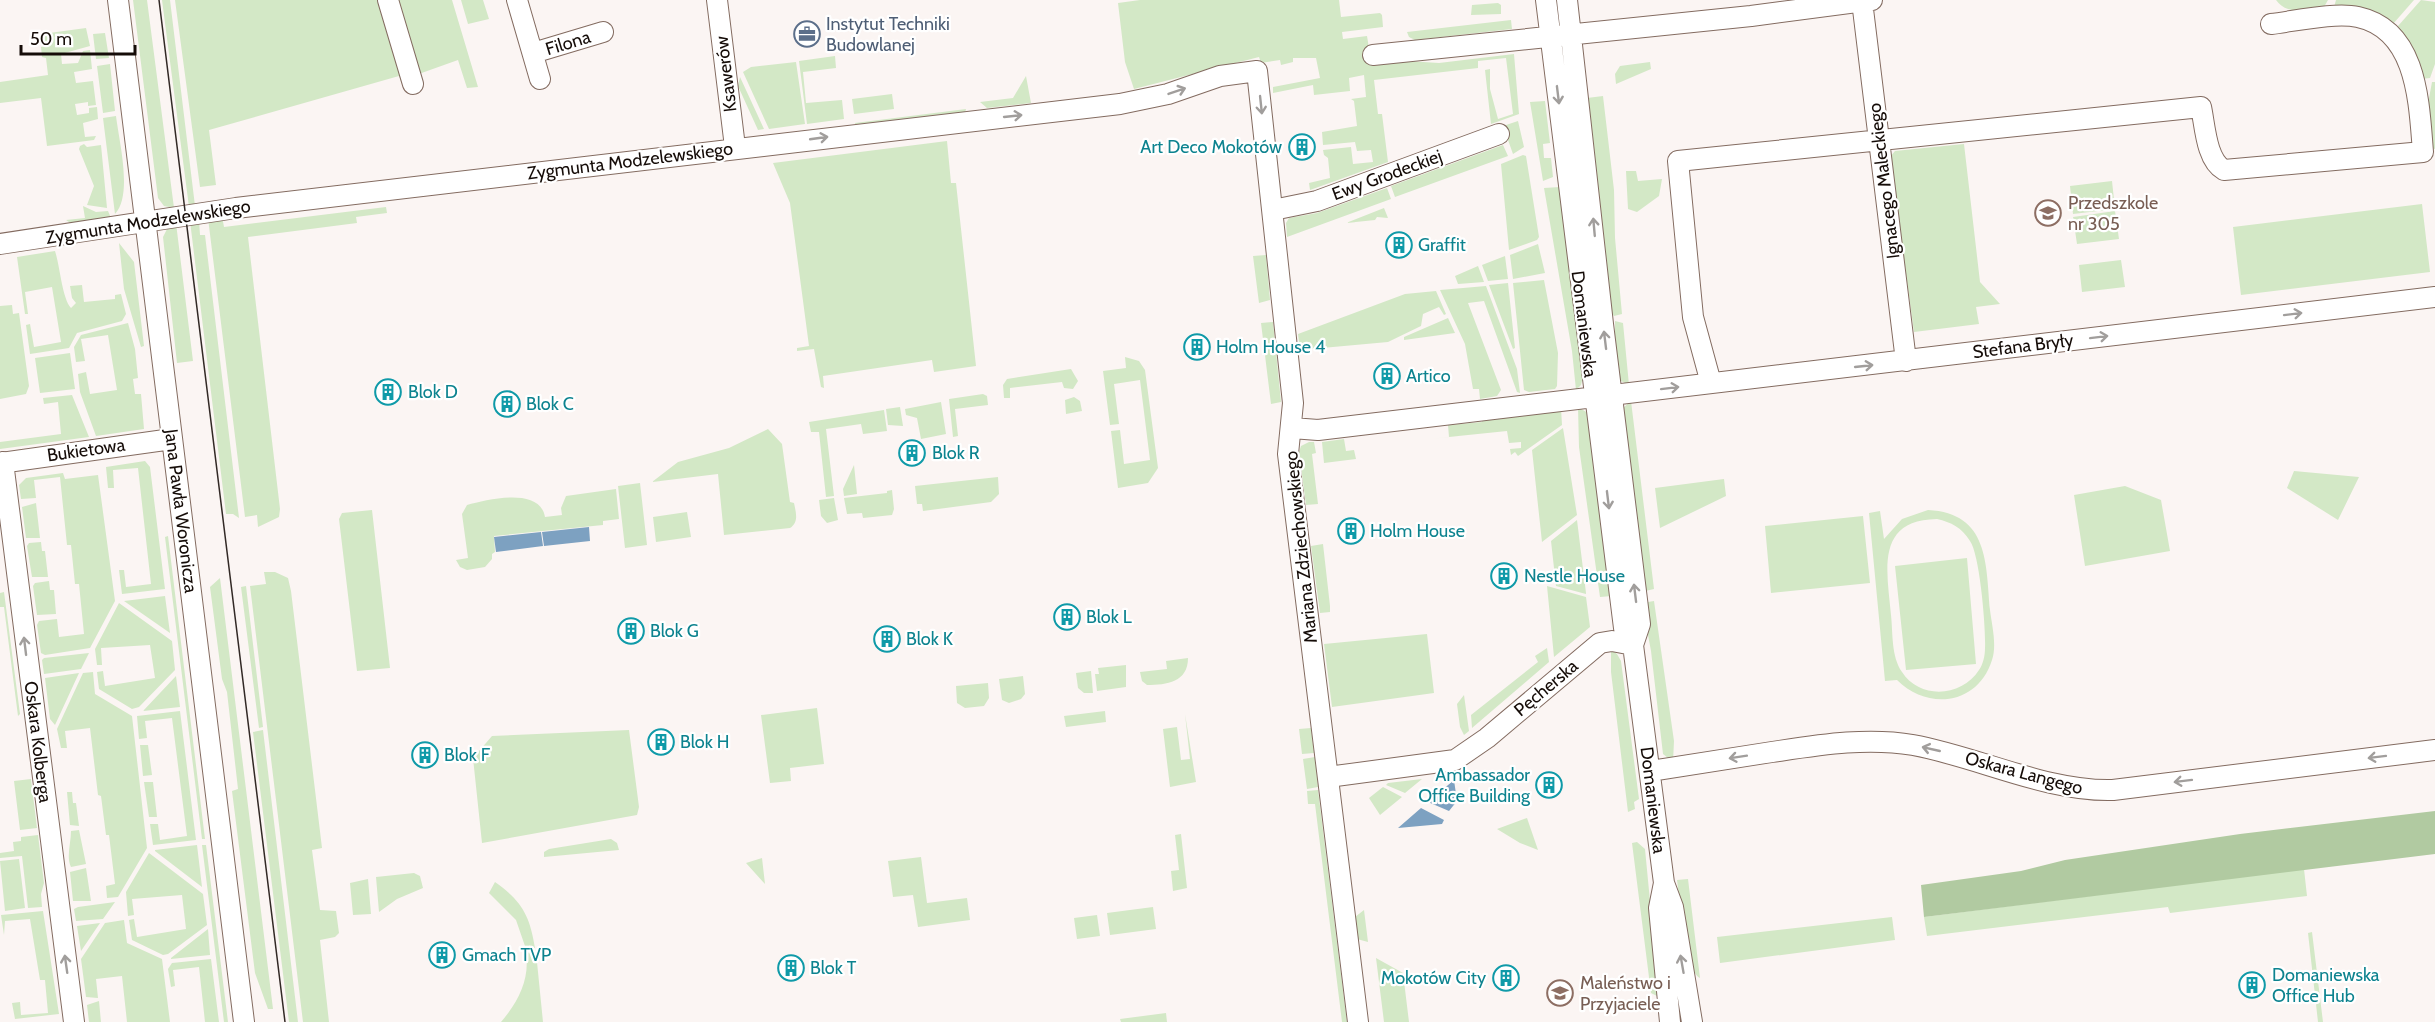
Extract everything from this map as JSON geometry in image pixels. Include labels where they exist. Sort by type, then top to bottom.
[{"type":"street","name":"Jana Pawła Woronicza","points":[[118,0],[244,1022]]},
{"type":"street","points":[[388,0],[413,84]]},
{"type":"street","points":[[517,0],[540,79]]},
{"type":"street","name":"Ksawerów","points":[[717,0],[735,147]]},
{"type":"street","name":"Domaniewska","points":[[1546,0],[1603,396],[1640,624],[1633,645],[1664,883],[1673,907],[1692,1022]]},
{"type":"street","name":"Domaniewska","points":[[1567,0],[1603,396]]},
{"type":"street","points":[[1373,55],[1867,1]]},
{"type":"street","name":"Ignacego Maleckiego","points":[[1867,1],[1880,140],[1906,361]]},
{"type":"street","points":[[1711,383],[1693,317],[1678,161],[2200,106],[2213,158],[2224,170],[2423,152],[2413,73],[2404,54],[2388,34],[2359,17],[2271,24]]},
{"type":"street","name":"Filona","points":[[533,53],[603,32]]},
{"type":"street","name":"Zygmunta Modzelewskiego","points":[[0,244],[145,221],[735,147],[761,146],[1120,104],[1168,94],[1220,76],[1257,71]]},
{"type":"street","name":"Mariana Zdziechowskiego","points":[[1257,71],[1293,403],[1288,454],[1358,1022]]},
{"type":"street","name":"Ewy Grodeckiej","points":[[1273,210],[1317,201],[1500,134]]},
{"type":"street","name":"Stefana Bryły","points":[[1292,428],[1318,430],[2435,297]]},
{"type":"street","name":"Bukietowa","points":[[1,463],[172,438]]},
{"type":"street","name":"Oskara Kolberga","points":[[1,463],[74,1022]]},
{"type":"street","name":"Pęcherska","points":[[1328,777],[1451,762],[1466,754],[1600,643],[1612,641],[1633,645]]},
{"type":"street","name":"Oskara Langego","points":[[1650,771],[1831,743],[1880,741],[1913,745],[2089,791],[2435,750]]},
{"type":"street","name":"Domaniewska","points":[[1664,883],[1659,908],[1670,1022]]},
{"type":"green space","points":[[133,0],[147,0],[174,208],[164,206],[158,198]]},
{"type":"green space","points":[[162,0],[170,0],[195,206],[189,207]]},
{"type":"green space","points":[[175,0],[452,0],[478,87],[467,88],[458,60],[416,75],[417,82],[403,87],[399,76],[209,130],[216,185],[200,187]]},
{"type":"green space","points":[[461,0],[483,0],[489,19],[468,24]]},
{"type":"green space","points":[[1140,0],[1339,0],[1341,17],[1380,13],[1382,15],[1383,27],[1342,32],[1343,39],[1367,36],[1372,66],[1407,61],[1439,63],[1514,54],[1519,114],[1491,124],[1485,70],[1490,69],[1490,89],[1498,119],[1513,114],[1506,58],[1478,61],[1478,68],[1374,80],[1378,114],[1382,114],[1388,162],[1310,190],[1309,183],[1330,178],[1328,158],[1324,155],[1323,150],[1351,147],[1353,164],[1373,162],[1371,150],[1357,151],[1355,142],[1323,145],[1322,132],[1357,126],[1354,101],[1351,99],[1366,97],[1364,75],[1349,78],[1350,91],[1314,95],[1313,85],[1273,93],[1273,87],[1320,78],[1316,58],[1293,58],[1293,62],[1281,65],[1280,60],[1261,63],[1259,57],[1134,89],[1125,62],[1118,3]]},
{"type":"green space","points":[[2276,0],[2328,0],[2324,7],[2298,11],[2286,8]]},
{"type":"green space","points":[[2336,0],[2414,0],[2393,24],[2388,25],[2334,7]]},
{"type":"green space","points":[[2421,0],[2435,2],[2435,64],[2430,78],[2421,79],[2396,33],[2398,26]]},
{"type":"green space","points":[[1498,3],[1501,5],[1501,14],[1471,15],[1472,5]]},
{"type":"green space","points":[[1511,20],[1512,29],[1415,40],[1409,37],[1407,32]]},
{"type":"green space","points":[[86,28],[90,46],[61,54],[62,64],[78,63],[83,51],[90,50],[92,69],[74,72],[76,83],[93,81],[96,105],[88,106],[88,102],[75,104],[77,115],[89,113],[89,108],[97,107],[98,119],[83,123],[85,137],[96,136],[94,140],[47,146],[41,98],[0,103],[0,82],[48,75],[46,58],[42,57],[41,47],[44,46],[42,34]]},
{"type":"green space","points":[[105,33],[109,58],[96,59],[93,34]]},
{"type":"green space","points":[[835,56],[836,68],[803,72],[806,103],[842,100],[844,119],[807,124],[799,61]]},
{"type":"green space","points":[[796,62],[805,124],[769,129],[743,72],[751,67]]},
{"type":"green space","points":[[1650,62],[1651,69],[1616,84],[1615,74],[1620,66]]},
{"type":"green space","points":[[110,64],[115,111],[103,113],[97,66]]},
{"type":"green space","points":[[1026,76],[1031,103],[987,108],[980,102],[1013,98]]},
{"type":"green space","points":[[740,77],[764,129],[758,130],[738,86]]},
{"type":"green space","points":[[2432,82],[2435,82],[2435,149],[2431,148],[2427,109]]},
{"type":"green space","points":[[892,94],[894,109],[854,114],[852,99]]},
{"type":"green space","points":[[1603,96],[1614,190],[1615,238],[1622,314],[1614,316],[1611,312],[1607,312],[1602,222],[1587,98]]},
{"type":"green space","points":[[1545,101],[1550,143],[1543,144],[1544,158],[1551,158],[1553,177],[1543,181],[1530,102]]},
{"type":"green space","points":[[966,109],[965,113],[856,129],[855,123]]},
{"type":"green space","points":[[116,116],[124,181],[120,205],[115,214],[103,118]]},
{"type":"green space","points":[[1518,121],[1524,147],[1513,154],[1503,126]]},
{"type":"green space","points":[[947,141],[951,183],[956,183],[976,366],[934,372],[932,360],[823,376],[824,388],[821,387],[814,349],[797,351],[797,348],[809,346],[790,203],[773,163]]},
{"type":"green space","points":[[84,144],[87,147],[101,145],[107,208],[87,205],[94,186],[79,149]]},
{"type":"green space","points":[[1964,144],[1980,282],[2000,304],[1976,307],[1979,324],[1914,332],[1890,157],[1895,151]]},
{"type":"green space","points":[[1503,145],[1508,156],[1395,197],[1391,186]]},
{"type":"green space","points":[[1523,155],[1526,156],[1539,237],[1537,240],[1509,250],[1501,164]]},
{"type":"green space","points":[[1626,171],[1636,171],[1638,181],[1662,179],[1659,196],[1637,212],[1628,209]]},
{"type":"green space","points":[[2112,181],[2115,209],[2073,214],[2070,186]]},
{"type":"green space","points":[[1560,187],[1583,376],[1581,385],[1576,390],[1572,351],[1544,188]]},
{"type":"green space","points":[[1387,188],[1391,199],[1287,237],[1286,223],[1289,218],[1317,213]]},
{"type":"green space","points":[[2422,204],[2430,272],[2241,295],[2233,227]]},
{"type":"green space","points":[[83,206],[96,212],[108,211],[111,218],[72,224],[66,220],[85,218]]},
{"type":"green space","points":[[386,207],[387,213],[356,217],[357,223],[248,237],[280,509],[279,517],[258,527],[257,515],[245,517],[208,218],[222,216],[224,227]]},
{"type":"green space","points":[[1384,208],[1388,218],[1377,217],[1375,220],[1346,223]]},
{"type":"green space","points":[[2115,211],[2119,239],[2077,244],[2073,217]]},
{"type":"green space","points":[[199,220],[200,235],[205,235],[239,518],[233,514],[226,514],[190,221]]},
{"type":"green space","points":[[176,223],[193,361],[177,363],[163,237],[169,225]]},
{"type":"green space","points":[[119,243],[134,262],[144,346],[141,347],[124,289]]},
{"type":"green space","points":[[1538,244],[1545,273],[1513,279],[1510,255]]},
{"type":"green space","points":[[55,251],[63,290],[71,308],[76,303],[72,298],[70,286],[82,285],[84,302],[115,299],[115,295],[121,294],[126,314],[122,321],[77,333],[69,348],[30,354],[26,325],[30,324],[34,347],[61,342],[52,287],[25,292],[28,314],[25,314],[17,257]]},
{"type":"green space","points":[[1266,255],[1270,300],[1259,303],[1253,256]]},
{"type":"green space","points":[[1505,256],[1508,279],[1488,281],[1482,265]]},
{"type":"green space","points":[[2121,260],[2125,287],[2082,292],[2079,265]]},
{"type":"green space","points":[[1478,266],[1484,282],[1458,284],[1455,276]]},
{"type":"green space","points":[[1544,280],[1558,353],[1557,386],[1555,389],[1529,392],[1524,390],[1513,283]]},
{"type":"green space","points":[[1508,283],[1515,348],[1513,349],[1489,285]]},
{"type":"green space","points":[[1486,286],[1517,369],[1520,393],[1517,392],[1484,301],[1468,303],[1501,390],[1497,396],[1480,399],[1479,389],[1473,389],[1465,344],[1440,290]]},
{"type":"green space","points":[[1436,291],[1446,314],[1444,315],[1439,307],[1423,314],[1421,326],[1388,342],[1300,350],[1298,334],[1405,294]]},
{"type":"green space","points":[[12,305],[13,314],[19,313],[29,386],[26,394],[0,399],[0,306]]},
{"type":"green space","points":[[1448,318],[1455,333],[1404,340],[1404,337]]},
{"type":"green space","points":[[1615,321],[1623,323],[1629,385],[1615,378]]},
{"type":"green space","points":[[1273,322],[1281,402],[1271,404],[1261,323]]},
{"type":"green space","points":[[128,323],[135,349],[138,378],[133,379],[135,394],[141,394],[144,429],[96,436],[80,392],[78,374],[86,372],[90,394],[117,390],[108,335],[81,339],[85,361],[76,362],[74,347],[81,335]]},
{"type":"green space","points":[[70,353],[75,389],[40,393],[35,358]]},
{"type":"green space","points":[[1125,357],[1139,361],[1145,370],[1158,468],[1148,483],[1118,488],[1111,431],[1120,430],[1124,464],[1150,460],[1140,380],[1114,384],[1119,424],[1110,425],[1103,371],[1126,368]]},
{"type":"green space","points":[[1071,369],[1078,381],[1073,389],[1064,388],[1062,382],[1010,388],[1010,398],[1004,398],[1003,385],[1007,379]]},
{"type":"green space","points":[[983,394],[987,396],[988,405],[955,409],[958,436],[953,437],[949,399]]},
{"type":"green space","points":[[72,395],[89,437],[0,449],[0,442],[61,434],[58,402],[44,404],[43,398]]},
{"type":"green space","points":[[1074,397],[1080,401],[1082,411],[1066,414],[1065,400]]},
{"type":"green space","points":[[1631,401],[1654,589],[1641,592],[1623,408]]},
{"type":"green space","points":[[941,402],[946,434],[921,439],[917,418],[906,415],[905,409]]},
{"type":"green space","points":[[900,407],[903,426],[888,425],[886,409]]},
{"type":"green space","points":[[1578,407],[1588,413],[1612,596],[1600,597],[1579,447]]},
{"type":"green space","points":[[1561,408],[1562,425],[1518,456],[1515,452],[1511,455],[1510,449],[1521,448],[1521,442],[1509,443],[1507,431],[1449,437],[1448,425],[1482,422],[1482,417]]},
{"type":"green space","points":[[884,410],[887,431],[863,434],[861,424],[826,429],[834,496],[826,497],[819,432],[811,432],[809,422]]},
{"type":"green space","points":[[1563,428],[1577,515],[1542,542],[1532,450]]},
{"type":"green space","points":[[768,429],[782,444],[790,502],[794,503],[796,514],[795,523],[790,528],[724,535],[718,474],[652,482],[678,462],[729,448]]},
{"type":"green space","points":[[1344,439],[1346,451],[1354,450],[1356,459],[1324,463],[1322,442]]},
{"type":"green space","points":[[1314,442],[1316,453],[1312,454],[1318,504],[1306,505],[1299,452],[1301,446]]},
{"type":"green space","points":[[145,461],[150,467],[165,589],[122,594],[119,570],[124,570],[126,587],[151,584],[138,468],[113,470],[114,488],[108,488],[106,467]]},
{"type":"green space","points":[[854,465],[857,494],[844,496],[843,489]]},
{"type":"green space","points":[[2294,471],[2359,477],[2338,520],[2287,488]]},
{"type":"green space","points":[[63,473],[65,479],[98,475],[115,601],[90,648],[45,655],[41,653],[37,625],[39,621],[57,619],[59,637],[84,634],[79,584],[75,584],[71,545],[67,545],[60,477],[34,480],[36,498],[21,499],[19,485],[26,478]]},
{"type":"green space","points":[[998,477],[999,494],[991,502],[923,511],[922,504],[917,504],[915,486]]},
{"type":"green space","points":[[1724,479],[1726,496],[1660,528],[1655,488]]},
{"type":"green space","points":[[640,483],[647,545],[625,548],[618,486]]},
{"type":"green space","points":[[2125,486],[2161,500],[2170,551],[2085,566],[2074,495]]},
{"type":"green space","points":[[616,489],[619,519],[603,521],[603,525],[494,536],[495,552],[485,567],[467,570],[460,567],[456,560],[468,558],[462,514],[467,505],[500,498],[524,498],[541,508],[545,517],[562,515],[561,508],[566,496]]},
{"type":"green space","points":[[892,490],[894,509],[892,515],[863,518],[862,513],[847,514],[844,498],[887,493]]},
{"type":"green space","points":[[834,498],[838,520],[827,523],[821,516],[819,500]]},
{"type":"green space","points":[[36,503],[40,538],[26,538],[22,507]]},
{"type":"green space","points":[[372,510],[390,668],[357,671],[339,519],[342,513]]},
{"type":"green space","points":[[1928,510],[1948,513],[1963,520],[1973,531],[1980,544],[1985,559],[1994,648],[1992,660],[1985,675],[1976,686],[1964,694],[1937,699],[1909,690],[1897,680],[1885,681],[1869,513],[1880,511],[1884,539],[1902,519]],"holes":[[[1937,519],[1960,529],[1974,549],[1982,593],[1985,648],[1982,665],[1972,679],[1962,686],[1941,692],[1919,687],[1910,681],[1898,666],[1893,644],[1887,566],[1894,538],[1903,528],[1917,522]]]},
{"type":"green space","points":[[687,512],[691,537],[656,542],[653,517]]},
{"type":"green space","points":[[1863,516],[1870,583],[1771,593],[1765,526]]},
{"type":"green space","points":[[1577,520],[1586,594],[1556,586],[1551,541]]},
{"type":"green space","points":[[168,536],[205,839],[202,839],[165,537]]},
{"type":"green space","points":[[41,542],[42,551],[45,551],[48,577],[32,577],[27,546],[29,543]]},
{"type":"green space","points":[[1323,544],[1330,612],[1320,613],[1311,546]]},
{"type":"green space","points":[[1967,558],[1976,664],[1906,670],[1895,566]]},
{"type":"green space","points":[[264,572],[275,572],[288,578],[291,591],[322,848],[312,850],[320,910],[336,911],[339,933],[335,937],[320,940],[329,1022],[303,1022],[250,586],[266,584]]},
{"type":"green space","points":[[220,578],[273,1009],[268,1009],[255,973],[232,791],[238,789],[227,692],[222,679],[210,587]]},
{"type":"green space","points":[[49,581],[50,590],[54,590],[56,614],[37,615],[33,586],[35,583]]},
{"type":"green space","points":[[246,586],[263,727],[259,728],[241,587]]},
{"type":"green space","points":[[1547,586],[1586,597],[1590,627],[1554,657]]},
{"type":"green space","points":[[4,592],[20,714],[18,716],[4,607],[0,607],[0,593]]},
{"type":"green space","points":[[165,596],[170,633],[124,601]]},
{"type":"green space","points":[[1654,601],[1674,741],[1673,762],[1663,754],[1651,651],[1642,603]]},
{"type":"green space","points":[[119,603],[172,641],[175,670],[139,707],[132,709],[99,689],[97,672],[103,671],[105,686],[155,678],[150,645],[101,648],[102,665],[97,665],[95,649]]},
{"type":"green space","points":[[1427,634],[1434,693],[1332,707],[1324,644]]},
{"type":"green space","points":[[1547,648],[1549,662],[1472,728],[1471,715],[1538,662],[1535,656]]},
{"type":"green space","points":[[1611,650],[1621,661],[1639,799],[1634,802],[1635,809],[1628,812],[1611,672]]},
{"type":"green space","points":[[89,653],[81,669],[44,674],[42,660],[44,658]]},
{"type":"green space","points":[[1188,658],[1184,672],[1169,683],[1147,685],[1142,681],[1140,672],[1167,669],[1166,661]]},
{"type":"green space","points":[[1126,665],[1126,687],[1097,691],[1095,674],[1099,674],[1098,668]]},
{"type":"green space","points":[[1091,671],[1093,693],[1084,693],[1078,688],[1076,673]]},
{"type":"green space","points":[[93,672],[95,694],[132,716],[147,848],[118,897],[107,898],[106,886],[115,884],[109,835],[106,835],[101,796],[98,795],[90,728],[65,731],[67,748],[61,748],[57,729],[83,673]]},
{"type":"green space","points":[[79,673],[55,725],[50,719],[45,678]]},
{"type":"green space","points":[[176,676],[180,707],[143,711]]},
{"type":"green space","points":[[1023,676],[1025,694],[1021,699],[1009,703],[1002,700],[999,679]]},
{"type":"green space","points":[[988,683],[989,698],[984,706],[965,708],[957,703],[956,686]]},
{"type":"green space","points":[[1464,695],[1469,731],[1464,735],[1460,727],[1457,704]]},
{"type":"green space","points":[[817,708],[824,764],[790,768],[791,781],[770,783],[761,715]]},
{"type":"green space","points":[[180,711],[196,840],[153,845],[150,824],[158,824],[160,840],[187,836],[172,718],[145,721],[147,738],[139,739],[137,716]]},
{"type":"green space","points":[[1105,711],[1106,722],[1066,727],[1064,716]]},
{"type":"green space","points":[[1185,714],[1196,782],[1170,787],[1163,729],[1177,727],[1181,760],[1190,759]]},
{"type":"green space","points":[[1311,728],[1314,753],[1302,754],[1299,729]]},
{"type":"green space","points":[[263,730],[298,1022],[289,1022],[253,732]]},
{"type":"green space","points":[[629,730],[639,807],[637,815],[482,843],[473,758],[492,736]]},
{"type":"green space","points":[[140,745],[148,745],[152,775],[143,776]]},
{"type":"green space","points":[[1315,757],[1318,787],[1307,789],[1303,759]]},
{"type":"green space","points":[[31,779],[37,828],[20,830],[14,781]]},
{"type":"green space","points":[[1422,779],[1405,793],[1386,785],[1388,783]]},
{"type":"green space","points":[[144,782],[153,782],[157,817],[149,817]]},
{"type":"green space","points":[[1383,787],[1402,797],[1380,815],[1369,798]]},
{"type":"green space","points":[[1318,790],[1347,1022],[1342,1022],[1315,804],[1308,804],[1307,791]]},
{"type":"green space","points":[[67,792],[72,792],[73,803],[76,803],[79,826],[70,825]]},
{"type":"green space","points":[[2435,811],[2435,854],[1924,917],[1921,885],[2021,871],[2065,860],[2240,834]]},
{"type":"green space","points":[[1527,818],[1538,850],[1520,843],[1497,829]]},
{"type":"green space","points":[[79,830],[86,864],[71,867],[69,854],[71,831]]},
{"type":"green space","points":[[1181,834],[1187,888],[1173,891],[1171,871],[1179,870],[1175,835]]},
{"type":"green space","points":[[38,835],[44,883],[41,894],[42,907],[28,908],[22,856],[0,858],[0,853],[14,851],[13,842],[21,841],[21,837]]},
{"type":"green space","points":[[611,839],[617,843],[619,850],[544,857],[544,852],[549,849]]},
{"type":"green space","points":[[1637,842],[1645,849],[1659,995],[1657,996],[1651,993],[1632,843]]},
{"type":"green space","points":[[197,845],[202,887],[155,851],[155,850]]},
{"type":"green space","points":[[202,845],[206,845],[228,1022],[224,1022]]},
{"type":"green space","points":[[149,853],[203,894],[207,925],[168,954],[163,955],[132,940],[129,920],[134,919],[137,937],[186,929],[182,895],[132,899],[134,915],[128,916],[126,892]]},
{"type":"green space","points":[[921,857],[927,903],[967,898],[970,920],[918,927],[913,895],[893,897],[888,861]]},
{"type":"green space","points":[[762,858],[765,884],[746,863]]},
{"type":"green space","points":[[19,859],[25,908],[5,911],[0,861]]},
{"type":"green space","points":[[86,868],[91,901],[73,901],[70,872]]},
{"type":"green space","points":[[2304,869],[2307,896],[2170,913],[2168,907],[1927,936],[1924,917]]},
{"type":"green space","points":[[414,873],[420,876],[423,888],[397,899],[379,912],[376,877]]},
{"type":"green space","points":[[368,879],[371,914],[353,915],[350,883]]},
{"type":"green space","points":[[1688,879],[1700,978],[1694,972],[1690,961],[1681,918],[1677,880]]},
{"type":"green space","points":[[495,882],[512,896],[523,910],[535,948],[526,949],[516,920],[489,893]]},
{"type":"green space","points":[[115,902],[103,919],[76,921],[74,909],[78,907]]},
{"type":"green space","points":[[1153,907],[1156,929],[1110,935],[1107,913]]},
{"type":"green space","points":[[1364,910],[1368,942],[1357,939],[1355,917]]},
{"type":"green space","points":[[43,911],[59,1014],[15,1019],[12,1003],[20,1002],[21,1015],[48,1013],[45,980],[40,980],[30,919],[5,921],[4,935],[1,915]]},
{"type":"green space","points":[[1097,915],[1100,936],[1077,939],[1074,918]]},
{"type":"green space","points":[[1892,917],[1895,940],[1720,963],[1717,937]]},
{"type":"green space","points":[[124,920],[127,943],[162,959],[170,1022],[127,1022],[122,976],[96,979],[98,998],[86,997],[81,959],[105,923]]},
{"type":"green space","points":[[100,923],[81,951],[77,926]]},
{"type":"green space","points":[[208,929],[210,955],[171,959],[171,958]]},
{"type":"green space","points":[[2312,932],[2323,1022],[2318,1022],[2308,933]]},
{"type":"green space","points":[[536,952],[543,1022],[501,1022],[513,1007],[521,990],[526,972],[526,953]]},
{"type":"green space","points":[[1376,958],[1403,973],[1409,1022],[1384,1022]]},
{"type":"green space","points":[[211,959],[219,1022],[205,1022],[199,967],[173,970],[175,986],[171,987],[168,969],[172,963]]},
{"type":"green space","points":[[99,1001],[101,1022],[89,1022],[87,1005]]},
{"type":"green space","points":[[1166,1013],[1167,1022],[1121,1022],[1120,1019]]},
{"type":"water","points":[[589,527],[590,541],[544,546],[542,532]]},
{"type":"water","points":[[541,532],[543,546],[496,552],[494,537]]},
{"type":"water","points":[[1454,780],[1457,801],[1449,811],[1428,802]]},
{"type":"water","points":[[1421,808],[1444,820],[1442,824],[1398,828]]},
{"type":"tram line","points":[[159,0],[285,1022]]},
{"type":"place","name":"Instytut Techniki Budowlanej","points":[[807,34]]},
{"type":"place","name":"Art Deco Mokotów","points":[[1302,147]]},
{"type":"place","name":"Przedszkole nr 305","points":[[2048,213]]},
{"type":"place","name":"Graffit","points":[[1399,245]]},
{"type":"place","name":"Holm House 4","points":[[1197,347]]},
{"type":"place","name":"Artico","points":[[1387,376]]},
{"type":"place","name":"Blok D","points":[[388,392]]},
{"type":"place","name":"Blok C","points":[[507,404]]},
{"type":"place","name":"Blok R","points":[[912,453]]},
{"type":"place","name":"Holm House","points":[[1351,531]]},
{"type":"place","name":"Nestle House","points":[[1504,576]]},
{"type":"place","name":"Blok L","points":[[1067,617]]},
{"type":"place","name":"Blok G","points":[[631,631]]},
{"type":"place","name":"Blok K","points":[[887,639]]},
{"type":"place","name":"Blok H","points":[[661,742]]},
{"type":"place","name":"Blok F","points":[[425,755]]},
{"type":"place","name":"Ambassador Office Building","points":[[1549,785]]},
{"type":"place","name":"Gmach TVP","points":[[442,955]]},
{"type":"place","name":"Blok T","points":[[791,968]]},
{"type":"place","name":"Mokotów City","points":[[1506,978]]},
{"type":"place","name":"Domaniewska Office Hub","points":[[2252,985]]},
{"type":"place","name":"Maleństwo i Przyjaciele","points":[[1560,993]]}]
